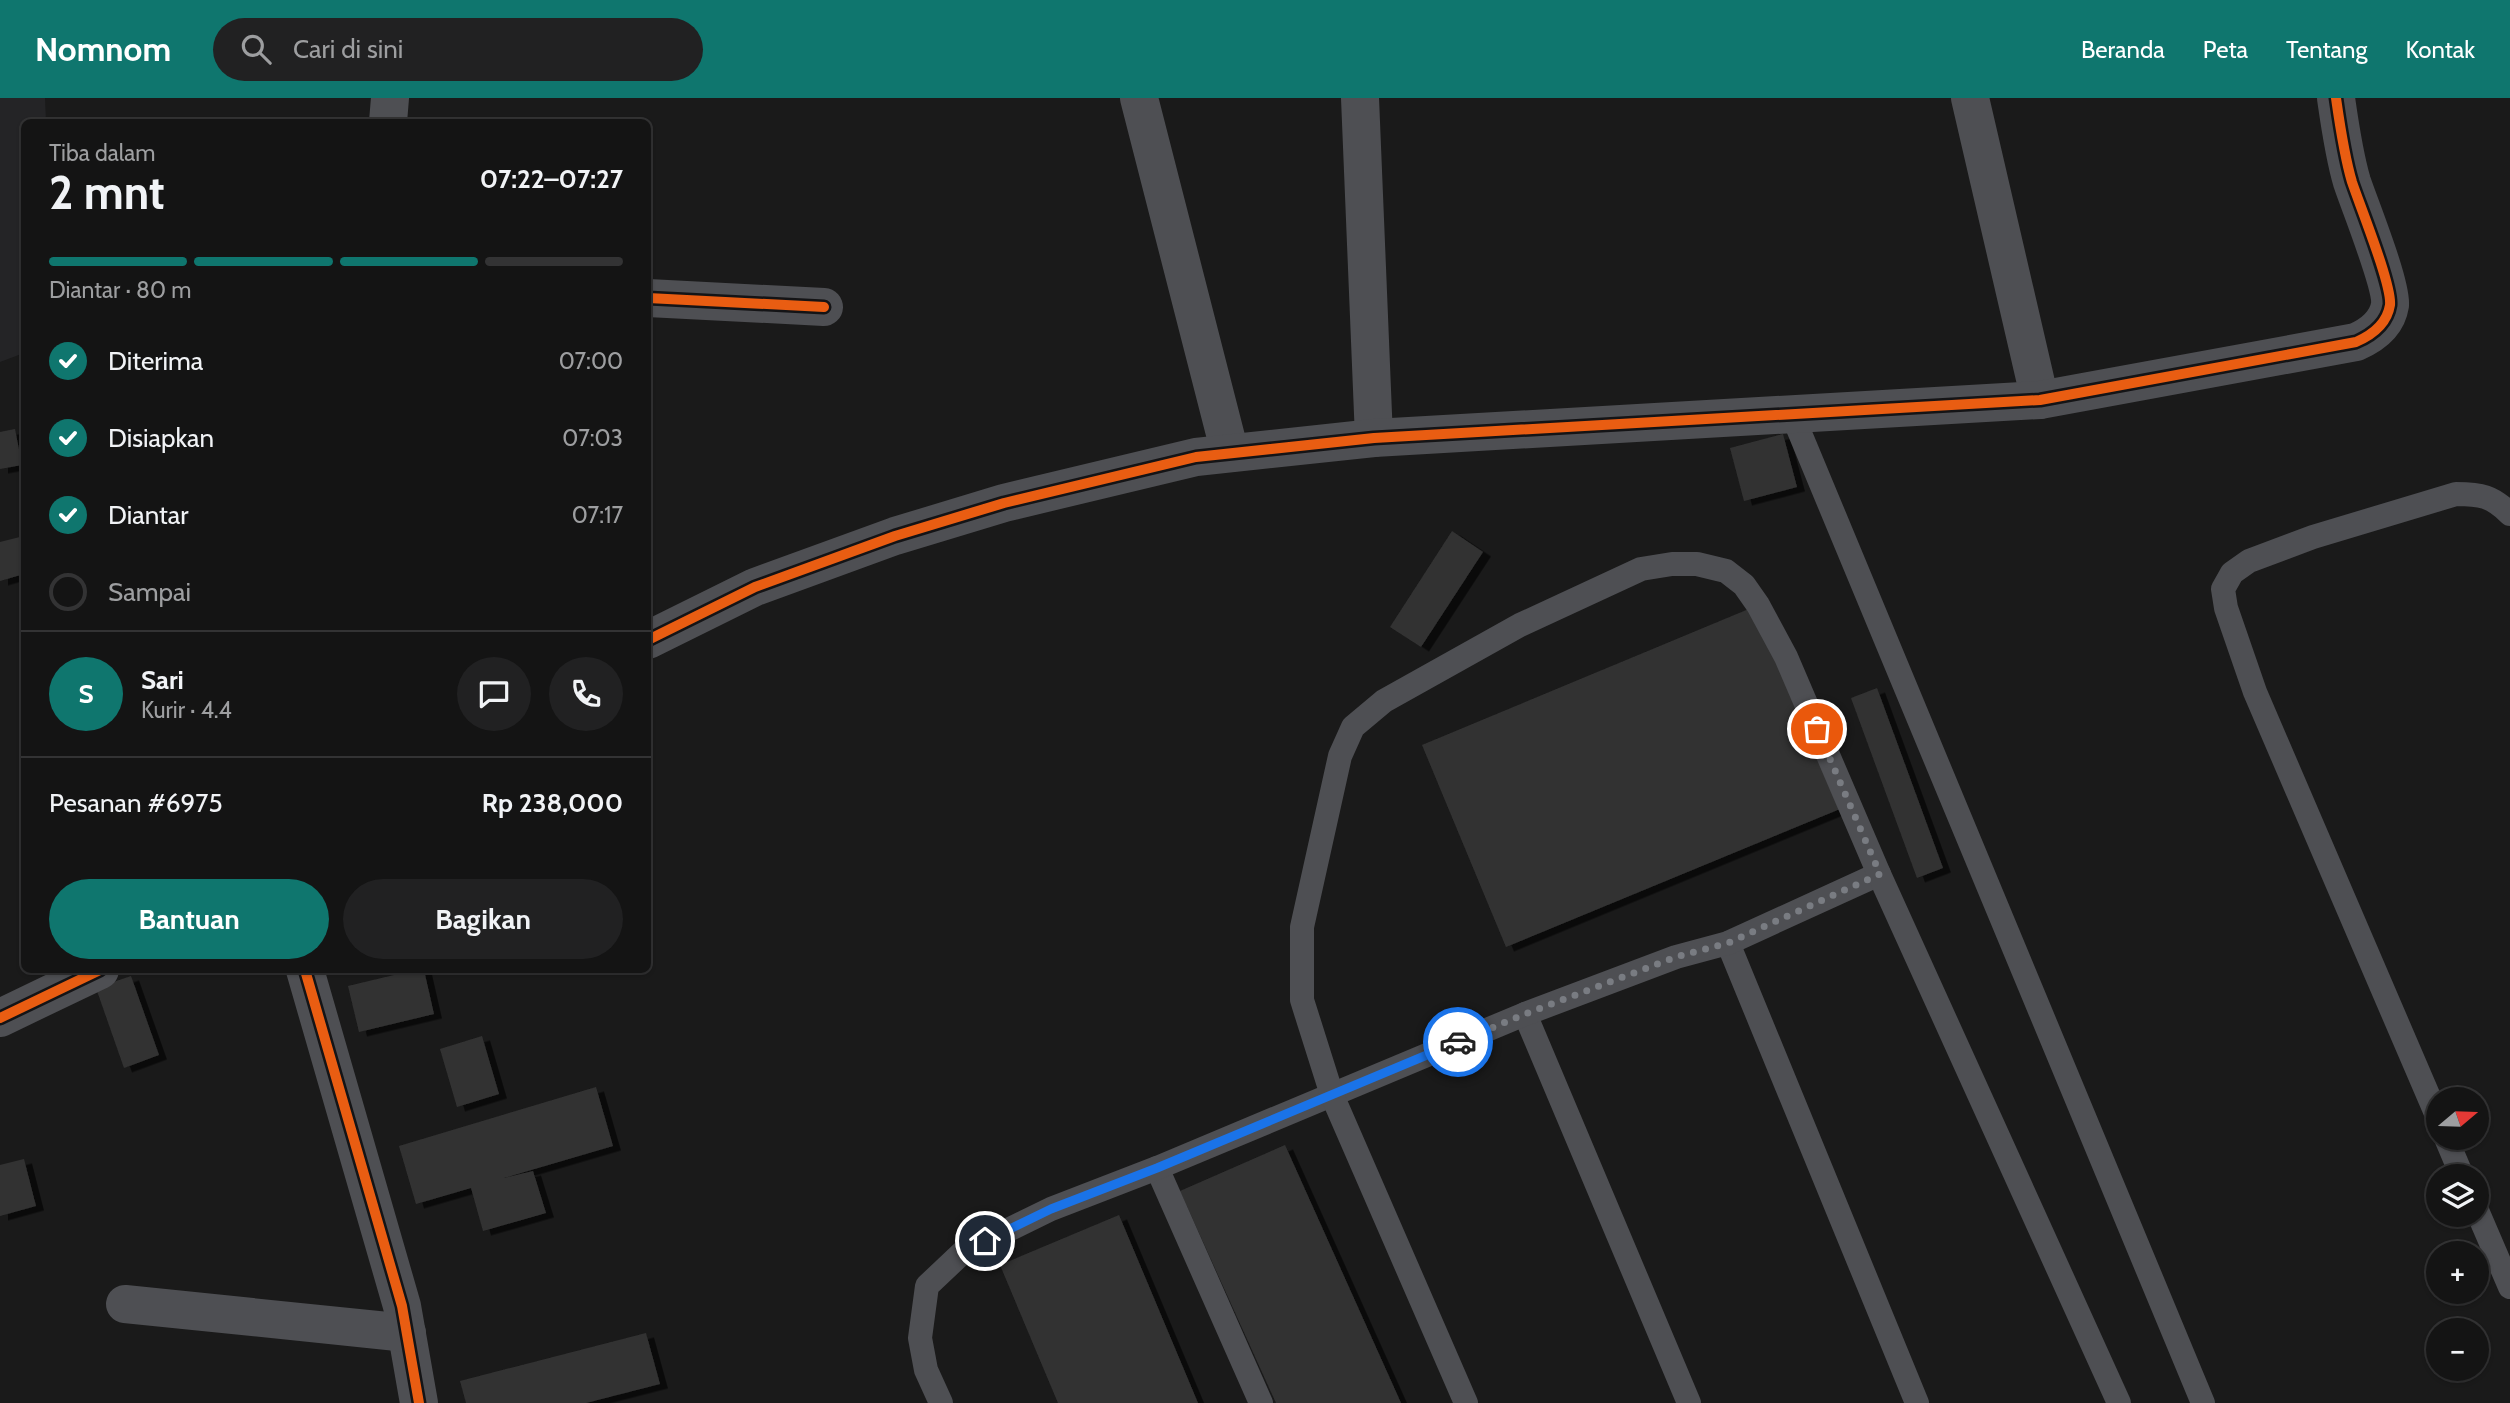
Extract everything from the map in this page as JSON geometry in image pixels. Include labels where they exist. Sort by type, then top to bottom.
[{"type":"street","points":[[388,119],[390,98]]},
{"type":"street","points":[[1139,98],[1230,453]]},
{"type":"street","points":[[1360,98],[1374,438]]},
{"type":"street","points":[[1970,98],[2040,400]]},
{"type":"street","points":[[651,639],[755,587],[895,536],[1004,503],[1196,457],[1374,438],[2040,400],[2356,342],[2371,335],[2384,321],[2390,303],[2351,179],[2336,98]]},
{"type":"street","points":[[651,298],[824,307]]},
{"type":"street","points":[[0,1018],[94,973]]},
{"type":"street","points":[[306,973],[402,1306],[419,1403]]},
{"type":"street","points":[[125,1304],[407,1333]]},
{"type":"lane","points":[[1792,414],[2203,1403]]},
{"type":"lane","points":[[2426,1090],[2255,692],[2226,608],[2223,589],[2232,573],[2249,561],[2313,537],[2456,494],[2479,494],[2497,502],[2510,514]]},
{"type":"lane","points":[[1466,1403],[1332,1095],[1302,1000],[1303,927],[1340,756],[1353,727],[1384,701],[1520,625],[1641,569],[1672,564],[1697,564],[1726,571],[1744,585],[1786,657],[1880,874],[2119,1403]]},
{"type":"lane","points":[[941,1403],[926,1370],[920,1338],[927,1286],[963,1252],[1051,1209],[1157,1168],[1525,1014],[1676,957],[1728,943],[1880,874]]},
{"type":"lane","points":[[1728,943],[1917,1403]]},
{"type":"lane","points":[[1525,1014],[1689,1403]]},
{"type":"lane","points":[[1157,1168],[1261,1403]]},
{"type":"lane","points":[[2484,1227],[2510,1287]]},
{"type":"shaded area","points":[[0,98],[45,98],[46,119],[21,119],[21,354],[0,362]]},
{"type":"building","points":[[15,429],[21,465],[0,469],[0,432]]},
{"type":"building","points":[[1783,434],[1797,487],[1744,501],[1730,448]]},
{"type":"building","points":[[1452,531],[1483,552],[1421,647],[1390,627]]},
{"type":"building","points":[[21,537],[21,575],[0,581],[0,542]]},
{"type":"building","points":[[1756,606],[1840,809],[1506,947],[1422,745]]},
{"type":"building","points":[[1877,688],[1943,868],[1917,878],[1851,698]]},
{"type":"building","points":[[402,973],[425,973],[434,1014],[359,1032],[348,986]]},
{"type":"building","points":[[131,976],[159,1055],[124,1068],[96,988]]},
{"type":"building","points":[[482,1036],[499,1094],[457,1107],[440,1049]]},
{"type":"building","points":[[596,1087],[613,1146],[504,1178],[533,1171],[546,1213],[483,1231],[471,1188],[416,1204],[399,1146]]},
{"type":"building","points":[[1285,1145],[1401,1403],[1276,1403],[1180,1191]]},
{"type":"building","points":[[24,1159],[36,1206],[0,1216],[0,1165]]},
{"type":"building","points":[[1119,1215],[1198,1403],[1058,1403],[1000,1265]]},
{"type":"building","points":[[646,1333],[660,1384],[586,1403],[466,1403],[460,1381]]},
{"type":"cycle path","points":[[651,639],[755,587],[895,536],[1004,503],[1196,457],[1374,438],[2040,400],[2356,342],[2368,336],[2382,323],[2390,305],[2381,264],[2349,172],[2336,98]]},
{"type":"cycle path","points":[[651,298],[824,307]]},
{"type":"cycle path","points":[[0,1018],[94,973]]},
{"type":"cycle path","points":[[306,973],[402,1306],[419,1403]]},
{"type":"way so far","points":[[1458,1042],[1676,957],[1728,943],[1880,874],[1817,729]]},
{"type":"route","points":[[985,1241],[1051,1209],[1157,1168],[1458,1042]]}]
